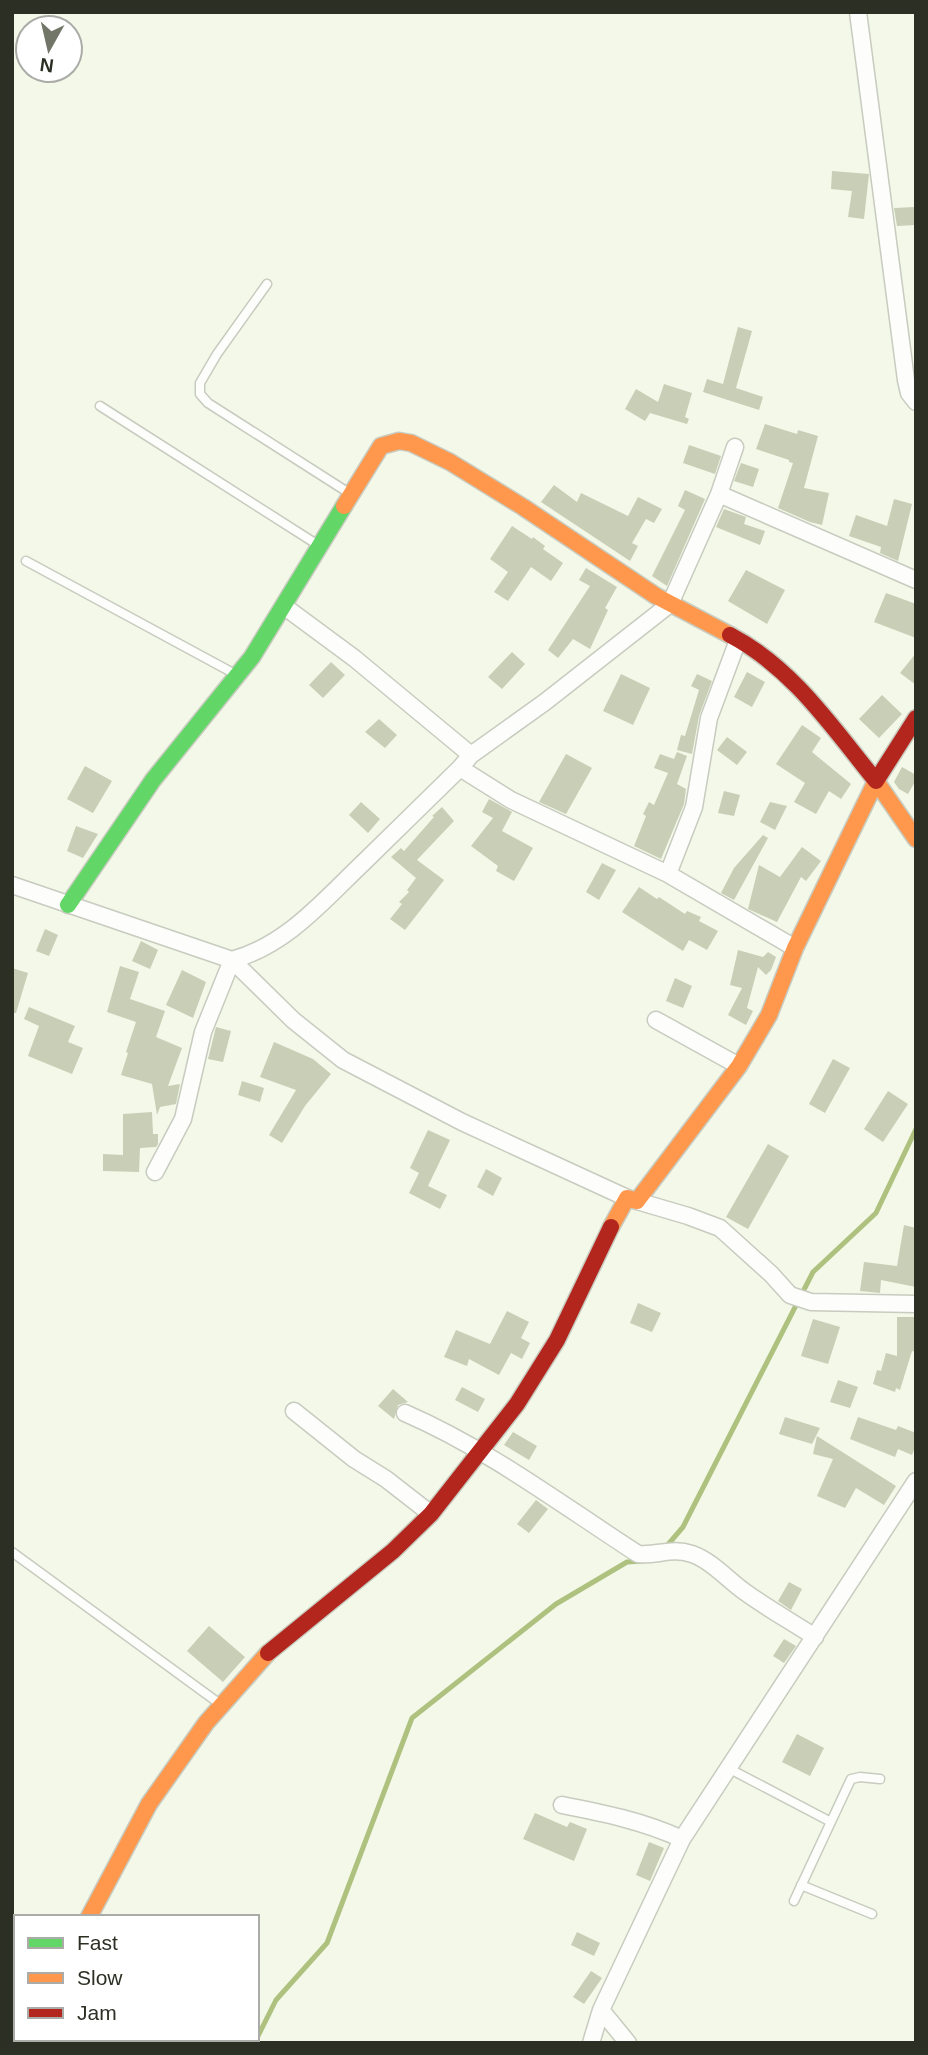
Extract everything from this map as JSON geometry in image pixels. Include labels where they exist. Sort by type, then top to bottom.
[{"type":"street","points":[[858,12],[906,380],[909,393],[916,402]]},
{"type":"street","points":[[68,905],[153,780],[253,657],[381,446],[399,440],[450,462],[523,506],[670,604],[768,658],[797,684],[876,781],[916,839]]},
{"type":"street","points":[[232,960],[252,955],[282,938],[465,762],[670,604],[719,494],[735,447]]},
{"type":"street","points":[[719,494],[916,580]]},
{"type":"street","points":[[285,607],[354,658],[465,762],[511,800],[668,874],[795,948]]},
{"type":"street","points":[[668,874],[694,807],[709,718],[738,640]]},
{"type":"street","points":[[90,1915],[149,1804],[206,1723],[264,1657],[393,1551],[431,1514],[516,1404],[557,1340],[594,1259],[632,1199],[738,1066],[769,1014],[795,948],[876,781],[916,718]]},
{"type":"street","points":[[12,885],[232,960],[293,1020],[343,1060],[462,1122],[632,1199],[720,1228],[790,1295],[811,1302],[916,1304]]},
{"type":"street","points":[[155,1172],[183,1119],[203,1032],[232,960]]},
{"type":"street","points":[[656,1020],[738,1066]]},
{"type":"street","points":[[294,1411],[354,1459],[386,1479],[431,1514]]},
{"type":"street","points":[[405,1413],[438,1427],[480,1451],[638,1554],[649,1555],[671,1550],[693,1554],[709,1563],[747,1594],[815,1637]]},
{"type":"street","points":[[591,2043],[601,2010],[681,1839],[916,1481]]},
{"type":"street","points":[[562,1805],[632,1819],[655,1826],[681,1839]]},
{"type":"street","points":[[601,2010],[628,2043]]},
{"type":"lane","points":[[267,284],[200,383],[200,394],[208,403],[351,494]]},
{"type":"lane","points":[[100,406],[321,547]]},
{"type":"lane","points":[[26,561],[237,675]]},
{"type":"lane","points":[[12,1552],[222,1705]]},
{"type":"lane","points":[[728,1768],[831,1822]]},
{"type":"lane","points":[[794,1901],[851,1779],[880,1779]]},
{"type":"lane","points":[[801,1885],[872,1914]]},
{"type":"building","points":[[832,171],[869,174],[864,219],[848,217],[852,191],[831,189]]},
{"type":"building","points":[[915,207],[916,225],[897,226],[894,208]]},
{"type":"building","points":[[738,327],[752,331],[736,388],[763,397],[759,410],[703,392],[707,379],[723,384]]},
{"type":"building","points":[[664,384],[692,393],[685,417],[689,419],[687,424],[650,413],[645,421],[625,409],[636,389],[658,402]]},
{"type":"building","points":[[765,424],[797,434],[798,430],[818,436],[804,488],[829,493],[822,525],[778,508],[793,463],[756,449]]},
{"type":"building","points":[[689,445],[721,456],[715,474],[683,463]]},
{"type":"building","points":[[741,463],[759,469],[753,487],[734,481]]},
{"type":"building","points":[[554,485],[577,502],[581,493],[628,516],[638,497],[662,509],[654,523],[646,519],[632,543],[638,546],[630,561],[541,502]]},
{"type":"building","points":[[685,490],[705,499],[667,586],[652,576],[685,510],[678,506]]},
{"type":"building","points":[[894,499],[912,504],[898,561],[880,553],[881,547],[849,536],[856,515],[887,526]]},
{"type":"building","points":[[724,509],[746,517],[744,524],[765,531],[760,545],[716,527]]},
{"type":"building","points":[[512,526],[532,539],[533,537],[545,546],[543,549],[563,563],[551,581],[531,567],[508,601],[494,592],[508,572],[490,559]]},
{"type":"building","points":[[586,568],[617,587],[605,608],[608,610],[590,649],[573,639],[558,658],[548,650],[590,586],[579,580]]},
{"type":"building","points":[[746,570],[785,590],[767,624],[728,601]]},
{"type":"building","points":[[886,593],[916,604],[916,638],[874,622]]},
{"type":"building","points":[[512,652],[525,664],[502,689],[488,677]]},
{"type":"building","points":[[916,653],[916,685],[900,673]]},
{"type":"building","points":[[331,662],[345,675],[323,698],[309,685]]},
{"type":"building","points":[[747,672],[765,682],[752,707],[734,697]]},
{"type":"building","points":[[621,674],[650,688],[633,725],[603,711]]},
{"type":"building","points":[[697,674],[712,681],[699,716],[692,754],[677,750],[681,735],[685,736],[699,690],[691,686]]},
{"type":"building","points":[[882,695],[902,714],[879,738],[859,719]]},
{"type":"building","points":[[379,719],[397,735],[385,748],[365,732]]},
{"type":"building","points":[[802,725],[821,738],[812,752],[851,784],[841,799],[829,791],[816,814],[794,802],[805,783],[776,764]]},
{"type":"building","points":[[727,737],[747,752],[737,765],[717,750]]},
{"type":"building","points":[[677,752],[687,756],[677,784],[686,789],[684,804],[661,859],[634,846],[646,816],[643,814],[649,802],[654,805],[668,773],[654,768],[660,754],[674,759]]},
{"type":"building","points":[[566,754],[592,768],[566,814],[539,802]]},
{"type":"building","points":[[85,766],[112,781],[93,813],[67,799]]},
{"type":"building","points":[[902,767],[916,775],[908,794],[894,782]]},
{"type":"building","points":[[724,791],[740,795],[734,816],[718,813]]},
{"type":"building","points":[[489,799],[512,812],[502,831],[533,848],[514,881],[496,871],[498,866],[471,846],[493,818],[482,812]]},
{"type":"building","points":[[361,802],[380,819],[368,833],[349,815]]},
{"type":"building","points":[[770,802],[787,806],[775,830],[760,822]]},
{"type":"building","points":[[442,807],[454,821],[417,860],[444,880],[405,930],[390,919],[402,904],[399,902],[409,892],[407,890],[416,878],[391,857],[401,848],[404,851]]},
{"type":"building","points":[[76,826],[98,834],[83,858],[67,851]]},
{"type":"building","points":[[763,835],[768,838],[734,900],[721,893],[734,868]]},
{"type":"building","points":[[802,847],[821,861],[806,881],[801,877],[777,922],[748,909],[759,865],[780,877]]},
{"type":"building","points":[[602,863],[616,870],[599,900],[586,892]]},
{"type":"building","points":[[639,887],[685,914],[687,911],[701,917],[699,921],[718,931],[707,950],[689,940],[683,951],[622,912]]},
{"type":"building","points":[[45,929],[58,935],[49,956],[36,951]]},
{"type":"building","points":[[141,941],[158,950],[150,969],[132,961]]},
{"type":"building","points":[[738,950],[763,957],[768,952],[776,957],[766,975],[758,967],[747,1008],[753,1011],[746,1025],[728,1015],[742,988],[730,985]]},
{"type":"building","points":[[120,966],[139,972],[130,999],[165,1011],[156,1037],[182,1048],[168,1086],[180,1084],[176,1104],[160,1107],[157,1115],[152,1084],[121,1075],[136,1022],[107,1012]]},
{"type":"building","points":[[12,968],[28,973],[16,1013],[12,1013]]},
{"type":"building","points":[[182,970],[206,982],[193,1018],[166,1005]]},
{"type":"building","points":[[675,978],[692,986],[683,1008],[666,1001]]},
{"type":"building","points":[[29,1007],[75,1026],[68,1042],[83,1048],[72,1074],[28,1056],[39,1026],[24,1019]]},
{"type":"building","points":[[216,1027],[231,1031],[223,1062],[208,1059]]},
{"type":"building","points":[[274,1042],[313,1059],[331,1074],[305,1106],[282,1143],[269,1135],[296,1090],[260,1077]]},
{"type":"building","points":[[833,1059],[850,1068],[825,1113],[809,1104]]},
{"type":"building","points":[[242,1081],[264,1088],[260,1102],[238,1095]]},
{"type":"building","points":[[888,1091],[908,1104],[883,1142],[864,1129]]},
{"type":"building","points":[[152,1112],[153,1134],[158,1134],[158,1144],[156,1147],[140,1148],[139,1172],[103,1171],[103,1154],[123,1155],[123,1114]]},
{"type":"building","points":[[428,1130],[450,1140],[428,1186],[447,1195],[440,1209],[409,1193],[419,1173],[410,1168]]},
{"type":"building","points":[[768,1144],[789,1156],[748,1229],[726,1217]]},
{"type":"building","points":[[486,1169],[502,1178],[493,1196],[477,1187]]},
{"type":"building","points":[[904,1225],[916,1228],[916,1287],[881,1280],[880,1293],[860,1291],[864,1262],[897,1266]]},
{"type":"building","points":[[638,1303],[661,1313],[652,1332],[630,1323]]},
{"type":"building","points":[[507,1311],[529,1322],[521,1338],[530,1343],[522,1359],[511,1353],[499,1375],[469,1359],[467,1366],[444,1357],[456,1330],[490,1344]]},
{"type":"building","points":[[897,1317],[916,1317],[916,1352],[912,1351],[900,1390],[896,1388],[895,1392],[873,1384],[877,1370],[881,1371],[886,1353],[897,1356]]},
{"type":"building","points":[[813,1319],[840,1327],[828,1364],[801,1356]]},
{"type":"building","points":[[838,1380],[858,1387],[850,1408],[830,1402]]},
{"type":"building","points":[[462,1387],[485,1399],[478,1412],[455,1400]]},
{"type":"building","points":[[393,1389],[408,1402],[398,1405],[394,1419],[378,1406]]},
{"type":"building","points":[[785,1417],[820,1428],[812,1444],[779,1434]]},
{"type":"building","points":[[858,1417],[896,1430],[898,1426],[916,1433],[916,1445],[912,1455],[898,1449],[895,1457],[850,1439]]},
{"type":"building","points":[[513,1432],[537,1446],[529,1460],[504,1445]]},
{"type":"building","points":[[817,1436],[896,1486],[884,1505],[856,1488],[845,1508],[817,1496],[833,1459],[813,1454]]},
{"type":"building","points":[[536,1500],[548,1509],[529,1533],[517,1524]]},
{"type":"building","points":[[789,1582],[802,1589],[791,1610],[778,1601]]},
{"type":"building","points":[[209,1626],[245,1657],[223,1682],[187,1651]]},
{"type":"building","points":[[784,1639],[796,1646],[784,1663],[773,1656]]},
{"type":"building","points":[[797,1734],[824,1748],[810,1776],[782,1762]]},
{"type":"building","points":[[535,1813],[567,1827],[570,1822],[587,1829],[574,1861],[523,1839]]},
{"type":"building","points":[[649,1842],[664,1848],[650,1881],[636,1875]]},
{"type":"building","points":[[577,1932],[600,1943],[594,1956],[571,1945]]},
{"type":"building","points":[[591,1971],[602,1978],[584,2004],[573,1997]]},
{"type":"waterway","points":[[665,1548],[683,1527],[813,1272],[876,1213],[916,1129]]},
{"type":"waterway","points":[[259,2034],[276,2000],[327,1943],[412,1718],[556,1604],[627,1562],[643,1561]]},
{"type":"traffic: fast","points":[[68,905],[153,780],[252,657],[344,506]]},
{"type":"traffic: slow","points":[[344,506],[381,446],[399,441],[411,443],[450,462],[523,507],[656,596],[730,635]]},
{"type":"traffic: slow","points":[[611,1227],[627,1198],[637,1201],[739,1066],[769,1015],[795,948],[876,781],[916,839]]},
{"type":"traffic: slow","points":[[90,1915],[149,1804],[206,1723],[268,1653]]},
{"type":"traffic: jam","points":[[730,635],[753,649],[792,681],[876,781],[916,718]]},
{"type":"traffic: jam","points":[[268,1653],[393,1551],[431,1514],[517,1404],[557,1340],[611,1227]]}]
